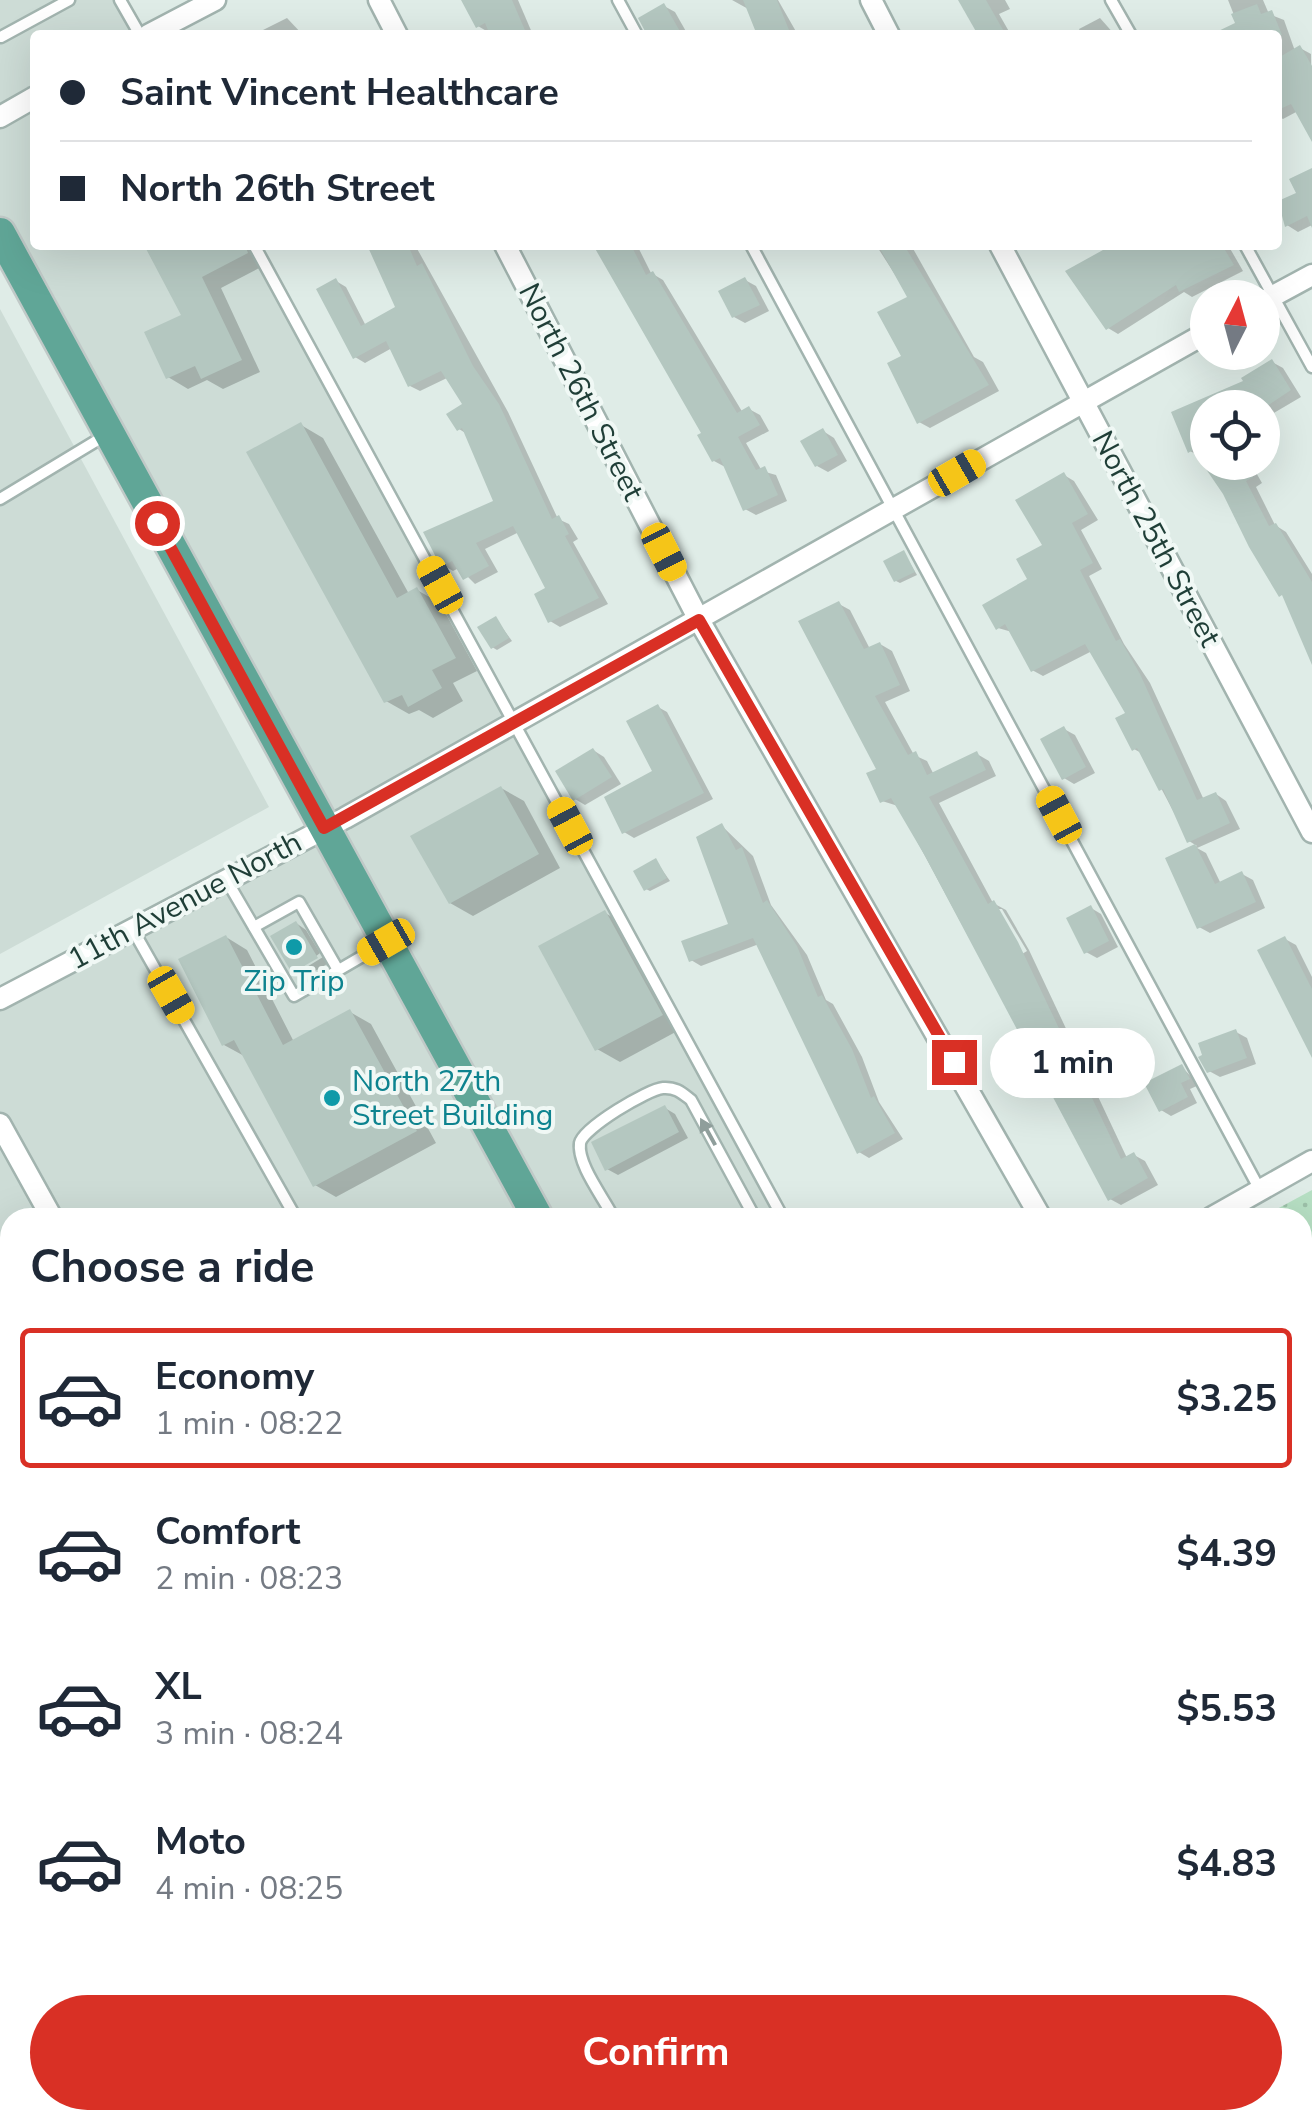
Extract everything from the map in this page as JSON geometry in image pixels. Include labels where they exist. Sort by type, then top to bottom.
[{"type":"main road","points":[[0,234],[532,1208]]},
{"type":"street","points":[[157,30],[214,0]]},
{"type":"street","points":[[379,0],[394,30]]},
{"type":"street","points":[[871,0],[886,30]]},
{"type":"street","points":[[0,117],[30,101]]},
{"type":"street","name":"North 26th Street","points":[[509,250],[699,620],[1035,1208]]},
{"type":"street","name":"North 25th Street","points":[[1003,250],[1312,832]]},
{"type":"street","points":[[1280,292],[1312,274]]},
{"type":"street","name":"11th Avenue North","points":[[0,999],[324,828],[1190,342]]},
{"type":"street","points":[[0,1124],[46,1208]]},
{"type":"street","points":[[1228,1208],[1312,1161]]},
{"type":"lane","points":[[1,37],[69,0]]},
{"type":"lane","points":[[120,0],[137,30]]},
{"type":"lane","points":[[618,0],[633,30]]},
{"type":"lane","points":[[1112,0],[1127,30]]},
{"type":"lane","points":[[257,250],[778,1208]]},
{"type":"lane","points":[[754,250],[1260,1190]]},
{"type":"lane","points":[[1248,250],[1260,280]]},
{"type":"lane","points":[[1280,317],[1312,366]]},
{"type":"lane","points":[[0,499],[108,433]]},
{"type":"lane","points":[[226,880],[294,996],[386,942]]},
{"type":"lane","points":[[254,928],[299,902],[338,970]]},
{"type":"lane","points":[[132,929],[290,1208]]},
{"type":"lane","points":[[608,1208],[583,1158],[580,1144],[586,1130],[658,1088],[675,1088],[691,1100],[750,1208]]},
{"type":"shaded area","points":[[0,0],[120,0],[137,30],[30,30],[30,250],[257,250],[778,1208],[0,1208],[0,1000],[323,828],[0,233]]},
{"type":"shaded area","points":[[0,309],[269,807],[0,954]]},
{"type":"green space","points":[[1312,1190],[1312,1208],[1279,1208]]},
{"type":"building","points":[[461,0],[512,0],[525,30],[488,30],[485,23],[476,28]]},
{"type":"building","points":[[743,0],[777,0],[789,30],[755,30]]},
{"type":"building","points":[[958,0],[986,0],[1003,30],[975,30]]},
{"type":"building","points":[[664,3],[679,30],[644,30],[638,18]]},
{"type":"building","points":[[1257,4],[1261,14],[1272,10],[1280,30],[1220,30],[1235,23],[1231,14]]},
{"type":"building","points":[[1300,45],[1312,66],[1312,142],[1291,104],[1282,108],[1282,56]]},
{"type":"building","points":[[1312,168],[1312,228],[1307,216],[1285,227],[1282,199],[1296,193],[1289,179]]},
{"type":"building","points":[[147,250],[247,250],[248,253],[202,277],[242,360],[201,379],[195,366],[166,379],[144,332],[181,315]]},
{"type":"building","points":[[369,250],[410,250],[417,266],[422,263],[473,366],[499,404],[552,519],[559,515],[569,534],[565,536],[599,598],[548,623],[534,594],[545,588],[513,526],[476,543],[489,566],[463,580],[452,561],[441,567],[423,532],[493,501],[462,428],[457,431],[446,414],[462,404],[441,371],[408,387],[386,341],[353,359],[316,289],[336,278],[361,326],[395,307]]},
{"type":"building","points":[[596,250],[634,250],[646,275],[653,271],[737,413],[749,406],[760,425],[738,437],[756,470],[765,466],[778,495],[743,511],[720,458],[712,462],[697,435],[701,433]]},
{"type":"building","points":[[881,250],[907,250],[989,385],[917,424],[887,363],[901,356],[877,312],[907,297]]},
{"type":"building","points":[[1103,250],[1225,250],[1234,265],[1203,280],[1190,280],[1190,287],[1179,292],[1176,285],[1106,330],[1065,271]]},
{"type":"building","points":[[745,277],[760,305],[732,318],[718,291]]},
{"type":"building","points":[[1254,370],[1279,370],[1291,390],[1280,397],[1280,390],[1222,390],[1243,381],[1241,378]]},
{"type":"building","points":[[1190,404],[1188,453],[1171,412]]},
{"type":"building","points":[[301,422],[397,598],[417,587],[456,658],[432,670],[442,688],[408,707],[402,695],[384,703],[246,452]]},
{"type":"building","points":[[823,428],[838,455],[815,467],[800,441]]},
{"type":"building","points":[[1064,472],[1088,514],[1072,523],[1093,563],[1080,570],[1116,641],[1120,639],[1140,674],[1197,800],[1216,792],[1230,823],[1187,843],[1163,789],[1159,791],[1137,748],[1132,751],[1115,718],[1125,713],[1085,644],[1031,672],[1005,624],[996,630],[982,605],[1027,579],[1016,559],[1042,545],[1015,500]]},
{"type":"building","points":[[1213,480],[1248,480],[1269,526],[1276,523],[1312,582],[1312,665],[1282,595],[1279,597],[1249,547]]},
{"type":"building","points":[[904,550],[915,572],[894,582],[883,561]]},
{"type":"building","points":[[839,601],[864,649],[880,642],[900,685],[875,696],[908,755],[916,751],[927,775],[977,751],[986,770],[929,797],[988,904],[994,900],[1018,942],[1121,1159],[1134,1152],[1148,1178],[1108,1201],[925,856],[891,798],[880,803],[866,773],[876,769],[798,621]]},
{"type":"building","points":[[496,616],[509,638],[491,649],[477,627]]},
{"type":"building","points":[[658,704],[704,793],[622,834],[604,797],[652,771],[626,721]]},
{"type":"building","points":[[1064,726],[1086,767],[1062,780],[1040,739]]},
{"type":"building","points":[[593,748],[612,777],[573,801],[555,771]]},
{"type":"building","points":[[501,786],[539,854],[449,904],[410,836]]},
{"type":"building","points":[[722,823],[736,850],[742,847],[763,903],[767,900],[797,946],[818,997],[822,995],[852,1049],[871,1098],[874,1096],[895,1133],[857,1154],[753,938],[689,962],[681,941],[728,924],[696,837]]},
{"type":"building","points":[[1195,844],[1215,884],[1242,871],[1256,902],[1197,929],[1165,858]]},
{"type":"building","points":[[656,858],[667,878],[644,891],[633,871]]},
{"type":"building","points":[[1091,905],[1109,941],[1084,954],[1066,918]]},
{"type":"building","points":[[605,910],[663,1015],[595,1051],[538,946]]},
{"type":"building","name":"Zip Trip","points":[[296,921],[318,958],[292,973],[270,936]]},
{"type":"building","name":"North 27th Street Building","points":[[226,935],[283,1045],[350,1009],[417,1131],[313,1187],[234,1040],[222,1046],[178,959]]},
{"type":"building","points":[[1285,936],[1312,989],[1312,1058],[1257,950]]},
{"type":"building","points":[[1236,1029],[1247,1058],[1207,1073],[1198,1057],[1202,1055],[1198,1043]]},
{"type":"building","points":[[1182,1064],[1190,1079],[1181,1083],[1188,1097],[1159,1112],[1144,1083]]},
{"type":"building","points":[[665,1105],[679,1132],[605,1171],[591,1142]]},
{"type":"place","name":"Zip Trip","points":[[294,947]]},
{"type":"place","name":"North 27th Street Building","points":[[332,1098]]},
{"type":"route","points":[[157,523],[324,828],[699,620],[954,1062]]}]
